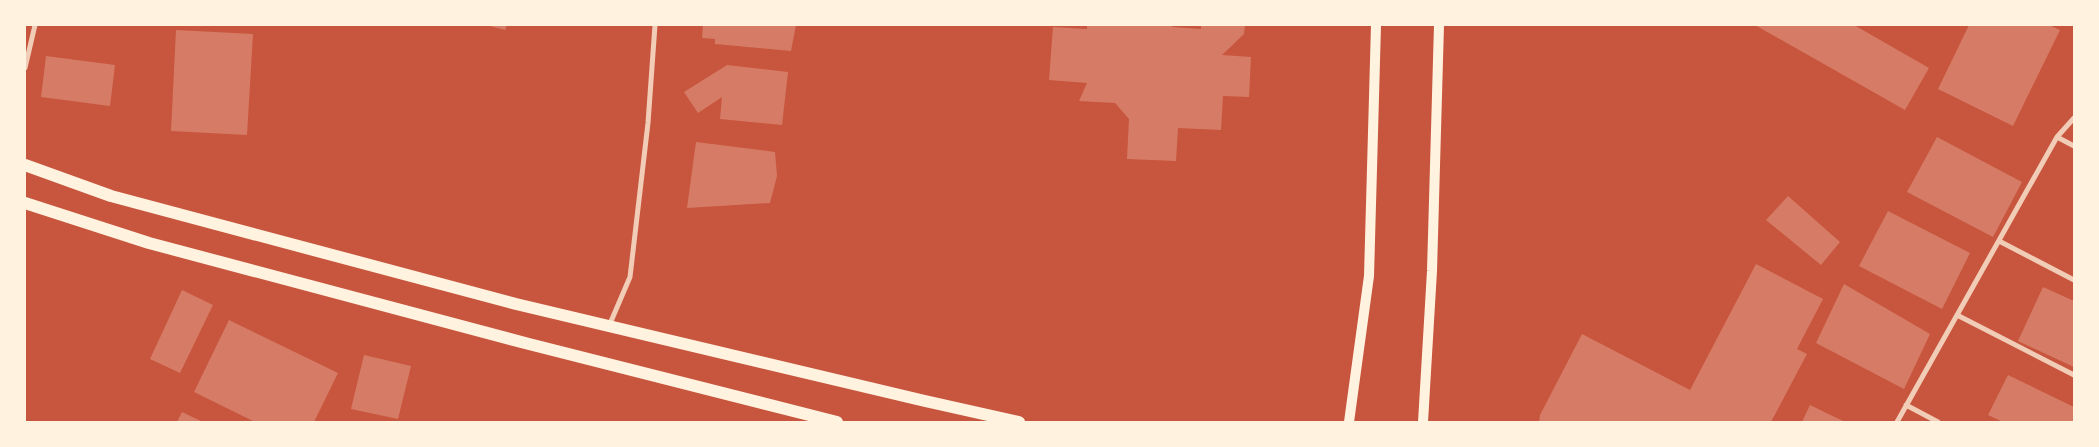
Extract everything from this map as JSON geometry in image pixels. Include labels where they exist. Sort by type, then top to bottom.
[{"type":"main road","points":[[1349,422],[1370,276],[1376,25]]},
{"type":"main road","points":[[1423,422],[1432,271],[1439,25]]},
{"type":"main road","points":[[25,166],[119,199],[516,304],[925,402],[1019,422]]},
{"type":"main road","points":[[25,203],[168,248],[538,346],[837,422]]},
{"type":"street","points":[[25,68],[35,25]]},
{"type":"street","points":[[609,326],[630,277],[648,123],[655,25]]},
{"type":"street","points":[[1897,422],[2057,137],[2074,118]]},
{"type":"street","points":[[2057,137],[2074,146]]},
{"type":"street","points":[[1999,241],[2074,280]]},
{"type":"street","points":[[1957,315],[2074,376]]},
{"type":"street","points":[[1906,405],[1938,422]]},
{"type":"building","points":[[486,25],[507,25],[505,30]]},
{"type":"building","points":[[703,25],[796,25],[791,51],[715,44],[715,39],[702,38]]},
{"type":"building","points":[[1087,25],[1173,25],[1172,27],[1201,29],[1201,25],[1245,25],[1244,34],[1222,55],[1251,57],[1249,97],[1223,96],[1221,130],[1178,128],[1176,161],[1127,159],[1129,119],[1115,103],[1079,101],[1087,83],[1049,80],[1053,27],[1087,29]]},
{"type":"building","points":[[1755,25],[1854,25],[1929,68],[1905,110]]},
{"type":"building","points":[[1969,25],[2049,25],[2060,30],[2013,126],[1938,89]]},
{"type":"building","points":[[176,30],[253,34],[247,135],[171,131]]},
{"type":"building","points":[[46,56],[115,65],[110,106],[41,97]]},
{"type":"building","points":[[727,65],[788,72],[782,125],[720,119],[722,97],[698,113],[684,92]]},
{"type":"building","points":[[1937,137],[2022,182],[1993,237],[1907,192]]},
{"type":"building","points":[[696,142],[775,152],[777,176],[770,203],[687,208]]},
{"type":"building","points":[[1788,196],[1840,242],[1821,265],[1766,220]]},
{"type":"building","points":[[1888,211],[1970,253],[1942,309],[1859,266]]},
{"type":"building","points":[[1756,264],[1823,299],[1797,349],[1807,354],[1771,422],[1539,422],[1540,415],[1582,334],[1690,390]]},
{"type":"building","points":[[1844,284],[1930,334],[1904,389],[1816,343]]},
{"type":"building","points":[[2043,287],[2074,301],[2074,367],[2018,341]]},
{"type":"building","points":[[182,290],[213,305],[180,373],[150,359]]},
{"type":"building","points":[[229,320],[338,373],[314,422],[255,422],[194,392]]},
{"type":"building","points":[[364,355],[411,366],[398,419],[351,409]]},
{"type":"building","points":[[2008,375],[2074,407],[2074,422],[2003,422],[1988,415]]},
{"type":"building","points":[[1810,405],[1845,422],[1802,422]]},
{"type":"building","points":[[182,412],[203,422],[177,422]]}]
